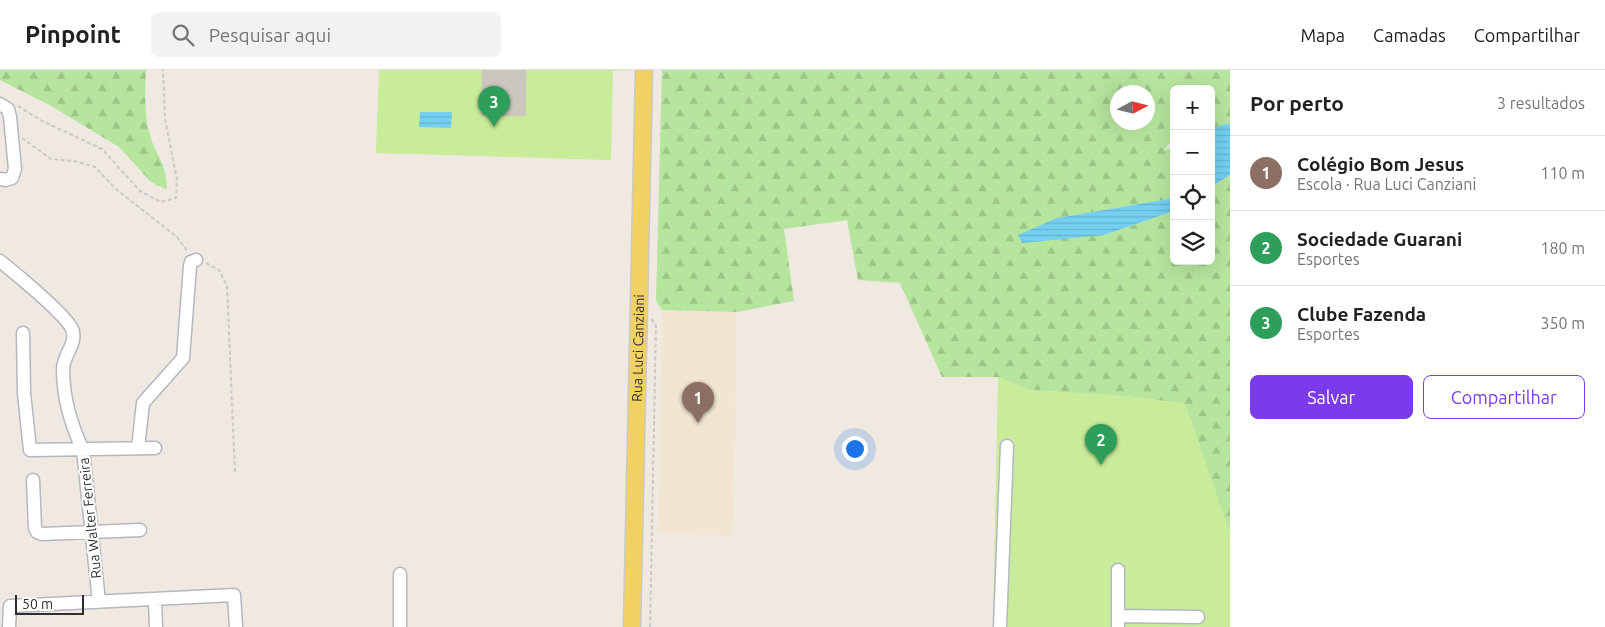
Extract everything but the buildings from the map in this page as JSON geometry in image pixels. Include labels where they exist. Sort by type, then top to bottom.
[{"type":"main road","name":"Rua Luci Canziani","points":[[632,627],[644,70]]},
{"type":"main road","name":"Rua Luci Canziani","points":[[640,627],[652,70]]},
{"type":"street","points":[[0,104],[8,109],[15,174],[6,180],[0,179]]},
{"type":"street","name":"Rua Walter Ferreira","points":[[0,260],[72,329],[73,341],[66,354],[63,367],[64,392],[76,436],[83,450],[99,602]]},
{"type":"street","points":[[138,448],[143,403],[183,358],[193,261]]},
{"type":"street","points":[[23,333],[23,385],[30,450],[155,448]]},
{"type":"street","points":[[1000,627],[1008,446]]},
{"type":"street","points":[[33,480],[35,528],[37,532],[140,530]]},
{"type":"street","points":[[1118,570],[1118,621],[1198,617]]},
{"type":"street","points":[[400,574],[400,627]]},
{"type":"street","points":[[9,627],[10,606],[234,595],[236,627]]},
{"type":"street","points":[[156,599],[156,627]]},
{"type":"path","points":[[14,104],[42,121],[102,149],[140,191],[161,202],[176,198],[178,180],[172,162],[165,119],[163,70]]},
{"type":"path","points":[[10,129],[50,158],[74,161],[96,168],[118,190],[177,237],[186,247],[193,261],[219,270],[227,286],[235,474]]},
{"type":"path","points":[[647,311],[656,326],[650,627]]},
{"type":"shaded area","points":[[662,310],[737,312],[733,536],[658,533]]},
{"type":"green space","points":[[0,70],[146,70],[145,103],[148,127],[165,173],[167,190],[151,182],[119,147],[53,107],[0,80]]},
{"type":"green space","points":[[379,70],[627,70],[613,71],[611,160],[376,153]]},
{"type":"green space","points":[[662,70],[1230,70],[1230,125],[1215,127],[1215,85],[1170,85],[1170,143],[1164,150],[1170,149],[1170,199],[1057,218],[1104,235],[1170,212],[1170,265],[1215,265],[1215,184],[1230,175],[1230,534],[1185,404],[1135,397],[1030,390],[998,377],[942,377],[900,283],[858,280],[847,220],[784,229],[794,301],[737,312],[662,310],[656,301]]},
{"type":"green space","points":[[998,377],[1030,390],[1135,397],[1185,404],[1230,534],[1230,627],[993,627]]},
{"type":"water","points":[[420,112],[452,112],[451,128],[419,127]]},
{"type":"water","points":[[1230,125],[1230,175],[1215,184],[1215,130],[1215,127]]},
{"type":"water","points":[[1170,199],[1170,212],[1104,235],[1022,243],[1018,235],[1057,218]]},
{"type":"place","name":"Clube Fazenda","points":[[494,127]]},
{"type":"place","name":"Colégio Bom Jesus","points":[[698,423]]},
{"type":"place","name":"Sociedade Guarani","points":[[1101,465]]}]
